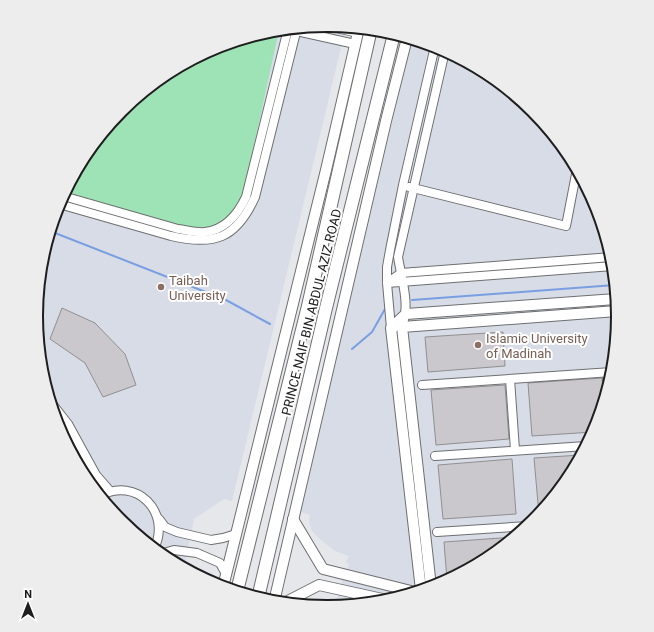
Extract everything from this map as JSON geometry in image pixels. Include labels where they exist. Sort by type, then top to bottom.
[{"type":"highway","name":"PRINCE NAIF BIN ABDUL AZIZ ROAD","points":[[238,586],[308,306],[370,35]]},
{"type":"highway","name":"PRINCE NAIF BIN ABDUL AZIZ ROAD","points":[[259,592],[326,308],[393,40]]},
{"type":"main road","points":[[224,581],[326,170],[357,34]]},
{"type":"main road","points":[[386,121],[393,40]]},
{"type":"main road","points":[[276,596],[386,121],[406,43]]},
{"type":"main road","points":[[420,584],[391,328],[406,314],[610,299]]},
{"type":"main road","points":[[430,580],[402,327],[611,311]]},
{"type":"main road","points":[[294,519],[323,569],[319,585]]},
{"type":"main road","points":[[323,569],[403,589]]},
{"type":"main road","points":[[293,598],[319,585],[372,597]]},
{"type":"street","points":[[312,33],[355,44]]},
{"type":"street","points":[[65,206],[190,240],[206,240],[221,236],[231,231],[243,220],[255,197],[296,34]]},
{"type":"street","points":[[69,198],[183,230],[206,232],[221,227],[237,213],[246,197],[287,35]]},
{"type":"street","points":[[433,53],[403,185],[387,267],[391,328],[402,327],[406,314],[403,282],[398,257],[444,57]]},
{"type":"street","points":[[403,185],[566,226],[575,178]]},
{"type":"street","points":[[387,283],[400,273],[605,258]]},
{"type":"street","points":[[387,283],[607,266]]},
{"type":"street","points":[[422,385],[606,372]]},
{"type":"street","points":[[510,379],[515,450]]},
{"type":"street","points":[[61,415],[68,424],[96,475],[110,491]]},
{"type":"street","points":[[436,456],[580,446]]},
{"type":"street","points":[[105,493],[110,491],[122,490],[134,492],[144,498],[152,506],[166,527],[174,531],[211,540],[236,534]]},
{"type":"street","points":[[157,543],[160,528],[158,517]]},
{"type":"street","points":[[437,532],[514,530]]},
{"type":"street","points":[[168,552],[174,550],[197,553],[220,563],[226,574]]},
{"type":"shaded area","name":"Taibah University","points":[[327,32],[345,33],[232,501],[224,499],[194,519],[185,562],[154,541],[126,517],[113,503],[91,474],[72,442],[58,407],[48,371],[45,353],[43,316],[45,279],[48,261],[58,225],[72,190],[91,158],[102,143],[126,115],[140,102],[169,80],[201,61],[253,42],[290,34]]},
{"type":"shaded area","name":"Islamic University of Madinah","points":[[410,45],[453,61],[485,80],[514,102],[541,129],[573,174],[582,190],[596,225],[606,261],[609,279],[611,316],[609,353],[606,371],[596,407],[582,442],[563,474],[552,489],[541,503],[514,530],[485,552],[453,571],[418,585],[382,595],[364,598],[337,599],[344,574],[349,565],[346,561],[349,556],[335,551],[321,540],[312,531],[309,521],[310,515],[301,512]]},
{"type":"green space","points":[[278,36],[243,196],[231,216],[208,230],[195,229],[70,196],[91,158],[113,129],[140,102],[154,91],[169,80],[201,61],[236,47]]},
{"type":"building","points":[[62,308],[95,323],[125,354],[136,385],[103,397],[85,363],[50,339]]},
{"type":"building","points":[[503,332],[505,366],[428,372],[425,337]]},
{"type":"building","points":[[602,378],[603,384],[596,407],[586,432],[532,436],[528,383]]},
{"type":"building","points":[[505,385],[509,439],[436,445],[431,390]]},
{"type":"building","points":[[574,455],[563,474],[538,506],[534,458]]},
{"type":"building","points":[[512,459],[516,514],[443,519],[438,465]]},
{"type":"building","points":[[504,538],[469,562],[447,574],[444,542]]},
{"type":"waterway","points":[[56,233],[226,300],[270,324]]},
{"type":"waterway","points":[[412,300],[609,285]]},
{"type":"waterway","points":[[352,349],[372,332],[385,309]]},
{"type":"place","name":"Taibah University","points":[[161,287]]},
{"type":"place","name":"Islamic University of Madinah","points":[[478,345]]}]
